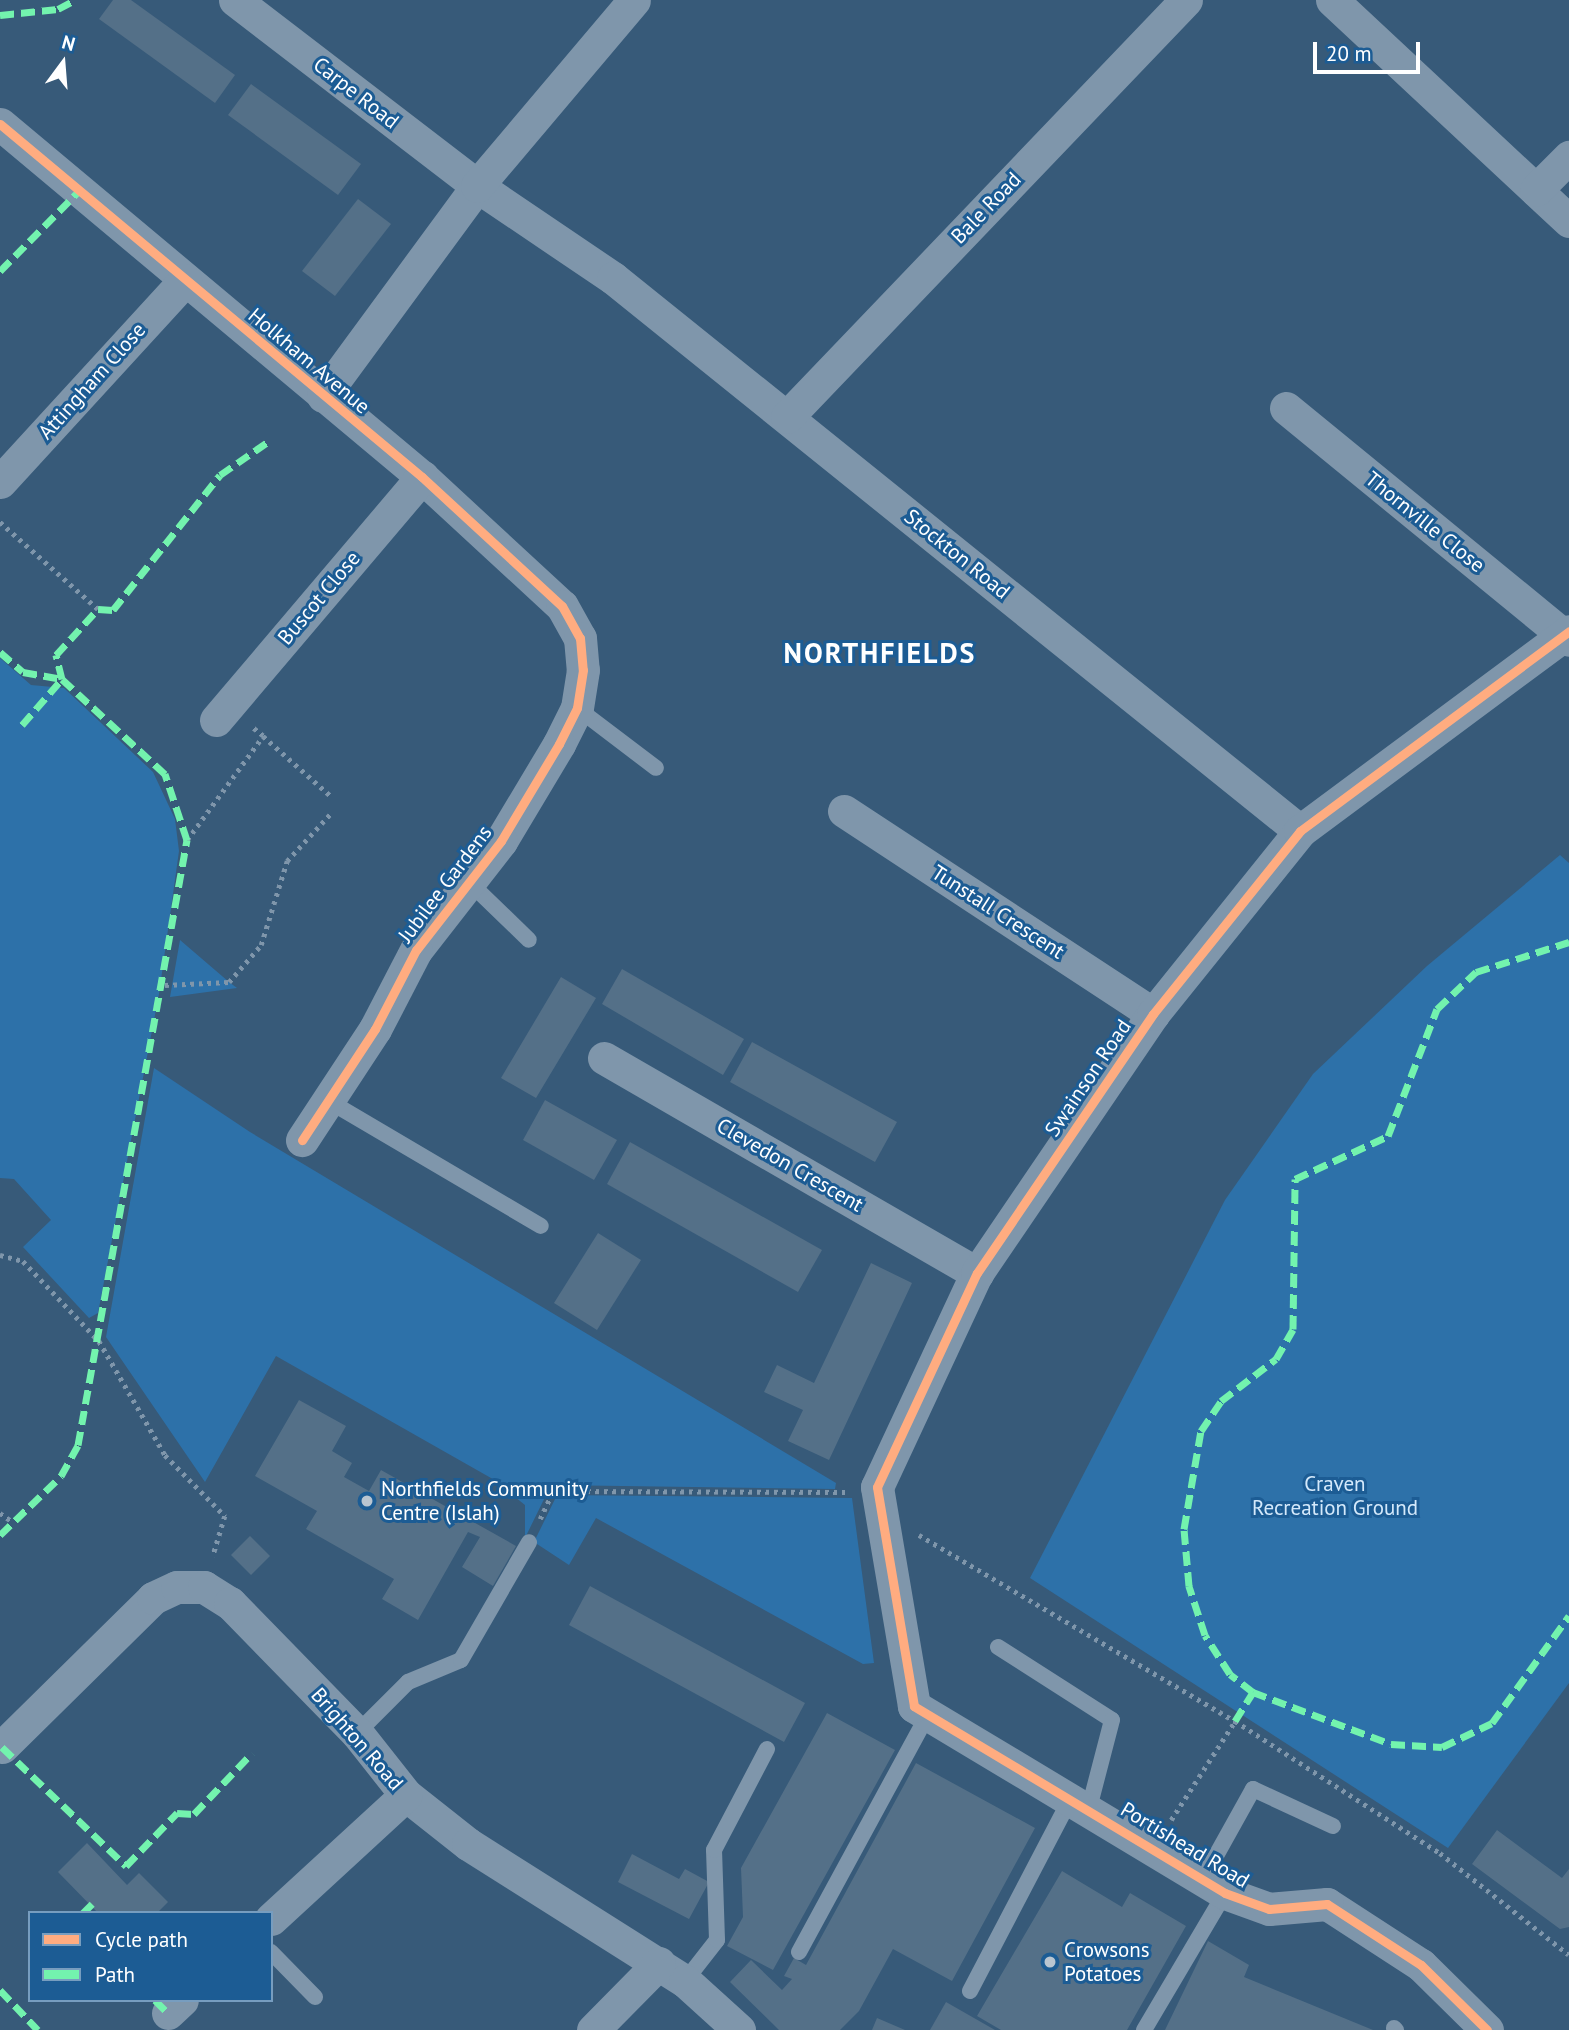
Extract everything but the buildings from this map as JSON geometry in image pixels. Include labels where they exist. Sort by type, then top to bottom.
[{"type":"street","name":"Carpe Road","points":[[235,0],[477,186],[612,278]]},
{"type":"street","points":[[323,397],[477,186],[634,0]]},
{"type":"street","name":"Bale Road","points":[[787,416],[1186,0]]},
{"type":"street","points":[[1332,0],[1569,221]]},
{"type":"street","name":"Holkham Avenue","points":[[4,134],[422,477],[562,606],[580,638]]},
{"type":"street","points":[[1536,190],[1569,157]]},
{"type":"street","name":"Stockton Road","points":[[612,278],[1300,831]]},
{"type":"street","name":"Attingham Close","points":[[0,482],[185,280]]},
{"type":"street","name":"Thornville Close","points":[[1286,408],[1567,636]]},
{"type":"street","name":"Buscot Close","points":[[221,713],[422,477]]},
{"type":"street","name":"Swainson Road","points":[[878,1500],[977,1273],[1153,1014],[1300,831],[1567,636]]},
{"type":"street","name":"Jubilee Gardens","points":[[302,1140],[375,1029],[415,950],[501,841],[577,708],[583,670],[580,638]]},
{"type":"street","name":"Tunstall Crescent","points":[[844,811],[1153,1014]]},
{"type":"street","name":"Clevedon Crescent","points":[[604,1058],[977,1273]]},
{"type":"street","name":"Portishead Road","points":[[878,1500],[906,1684],[914,1706],[1080,1803],[1214,1886],[1269,1909],[1327,1904],[1421,1965],[1487,2030]]},
{"type":"street","points":[[2,1747],[153,1598],[177,1587],[204,1587]]},
{"type":"street","name":"Brighton Road","points":[[204,1587],[230,1603],[357,1733],[406,1795],[468,1844],[672,1972],[739,2030]]},
{"type":"street","points":[[273,1917],[406,1795]]},
{"type":"street","points":[[593,2030],[672,1972]]},
{"type":"lane","points":[[577,708],[656,768]]},
{"type":"lane","points":[[469,882],[529,940]]},
{"type":"lane","points":[[327,1100],[541,1226]]},
{"type":"lane","points":[[357,1733],[408,1682],[461,1660],[529,1542]]},
{"type":"lane","points":[[970,1990],[1080,1803],[1112,1720],[998,1647]]},
{"type":"lane","points":[[799,1952],[927,1716]]},
{"type":"lane","points":[[672,1972],[717,1940],[714,1850],[767,1749]]},
{"type":"lane","points":[[1144,2030],[1214,1886],[1253,1789],[1334,1826]]},
{"type":"lane","points":[[273,1953],[315,1997]]},
{"type":"path","points":[[0,523],[98,609]]},
{"type":"path","points":[[221,713],[263,736],[332,797]]},
{"type":"path","points":[[187,840],[263,736]]},
{"type":"path","points":[[165,985],[229,982],[261,945],[287,862],[332,812]]},
{"type":"path","points":[[0,1255],[23,1262],[99,1341],[165,1455],[225,1516],[204,1587]]},
{"type":"path","points":[[529,1542],[553,1490],[878,1500],[1235,1721],[1440,1853],[1569,1955]]},
{"type":"path","points":[[0,1513],[13,1522]]},
{"type":"path","points":[[1154,1848],[1235,1721]]},
{"type":"green space","points":[[0,658],[31,685],[64,688],[153,772],[175,819],[179,851],[159,994],[98,1313],[89,1318],[23,1247],[51,1220],[14,1179],[0,1178]]},
{"type":"green space","name":"Craven Recreation Ground","points":[[1560,855],[1569,863],[1569,1683],[1448,1848],[1030,1578],[1225,1200],[1313,1074],[1427,966]]},
{"type":"green space","points":[[180,940],[229,982],[237,988],[170,997]]},
{"type":"green space","points":[[154,1068],[250,1132],[836,1483],[835,1489],[551,1485],[525,1538],[525,1505],[491,1478],[276,1356],[205,1482],[106,1337]]},
{"type":"green space","points":[[557,1495],[852,1498],[874,1663],[863,1664],[596,1518],[569,1565],[534,1542]]},
{"type":"marked path","points":[[0,15],[58,9],[75,0]]},
{"type":"marked path","points":[[0,271],[78,192]]},
{"type":"marked path","points":[[0,1535],[61,1476],[78,1445],[187,840],[165,774],[62,679],[56,655],[98,609],[113,610],[220,475],[269,441]]},
{"type":"marked path","points":[[0,652],[23,672],[62,679]]},
{"type":"marked path","points":[[22,725],[62,679]]},
{"type":"marked path","points":[[1235,1721],[1253,1692],[1230,1674],[1205,1635],[1189,1586],[1184,1529],[1201,1431],[1221,1401],[1276,1359],[1293,1329],[1295,1179],[1388,1136],[1437,1009],[1476,972],[1569,942]]},
{"type":"marked path","points":[[1253,1692],[1391,1744],[1442,1747],[1492,1723],[1569,1616]]},
{"type":"marked path","points":[[2,1747],[126,1866],[177,1813],[194,1814],[252,1753]]},
{"type":"marked path","points":[[85,1911],[92,1904]]},
{"type":"marked path","points":[[0,1990],[38,2030]]},
{"type":"marked path","points":[[157,2002],[168,2013]]},
{"type":"cycle path","points":[[0,124],[422,477],[562,606],[580,638],[583,670],[577,708],[559,744],[501,841],[416,950],[375,1029],[302,1140]]},
{"type":"cycle path","points":[[1487,2030],[1421,1965],[1327,1904],[1269,1909],[1225,1893],[914,1706],[877,1487],[977,1273],[1153,1014],[1300,831],[1569,631]]},
{"type":"place","name":"Northfields Community Centre (Islah)","points":[[367,1501]]},
{"type":"place","name":"Crowsons Potatoes","points":[[1050,1962]]},
{"type":"district","name":"NORTHFIELDS","points":[[880,653]]}]
